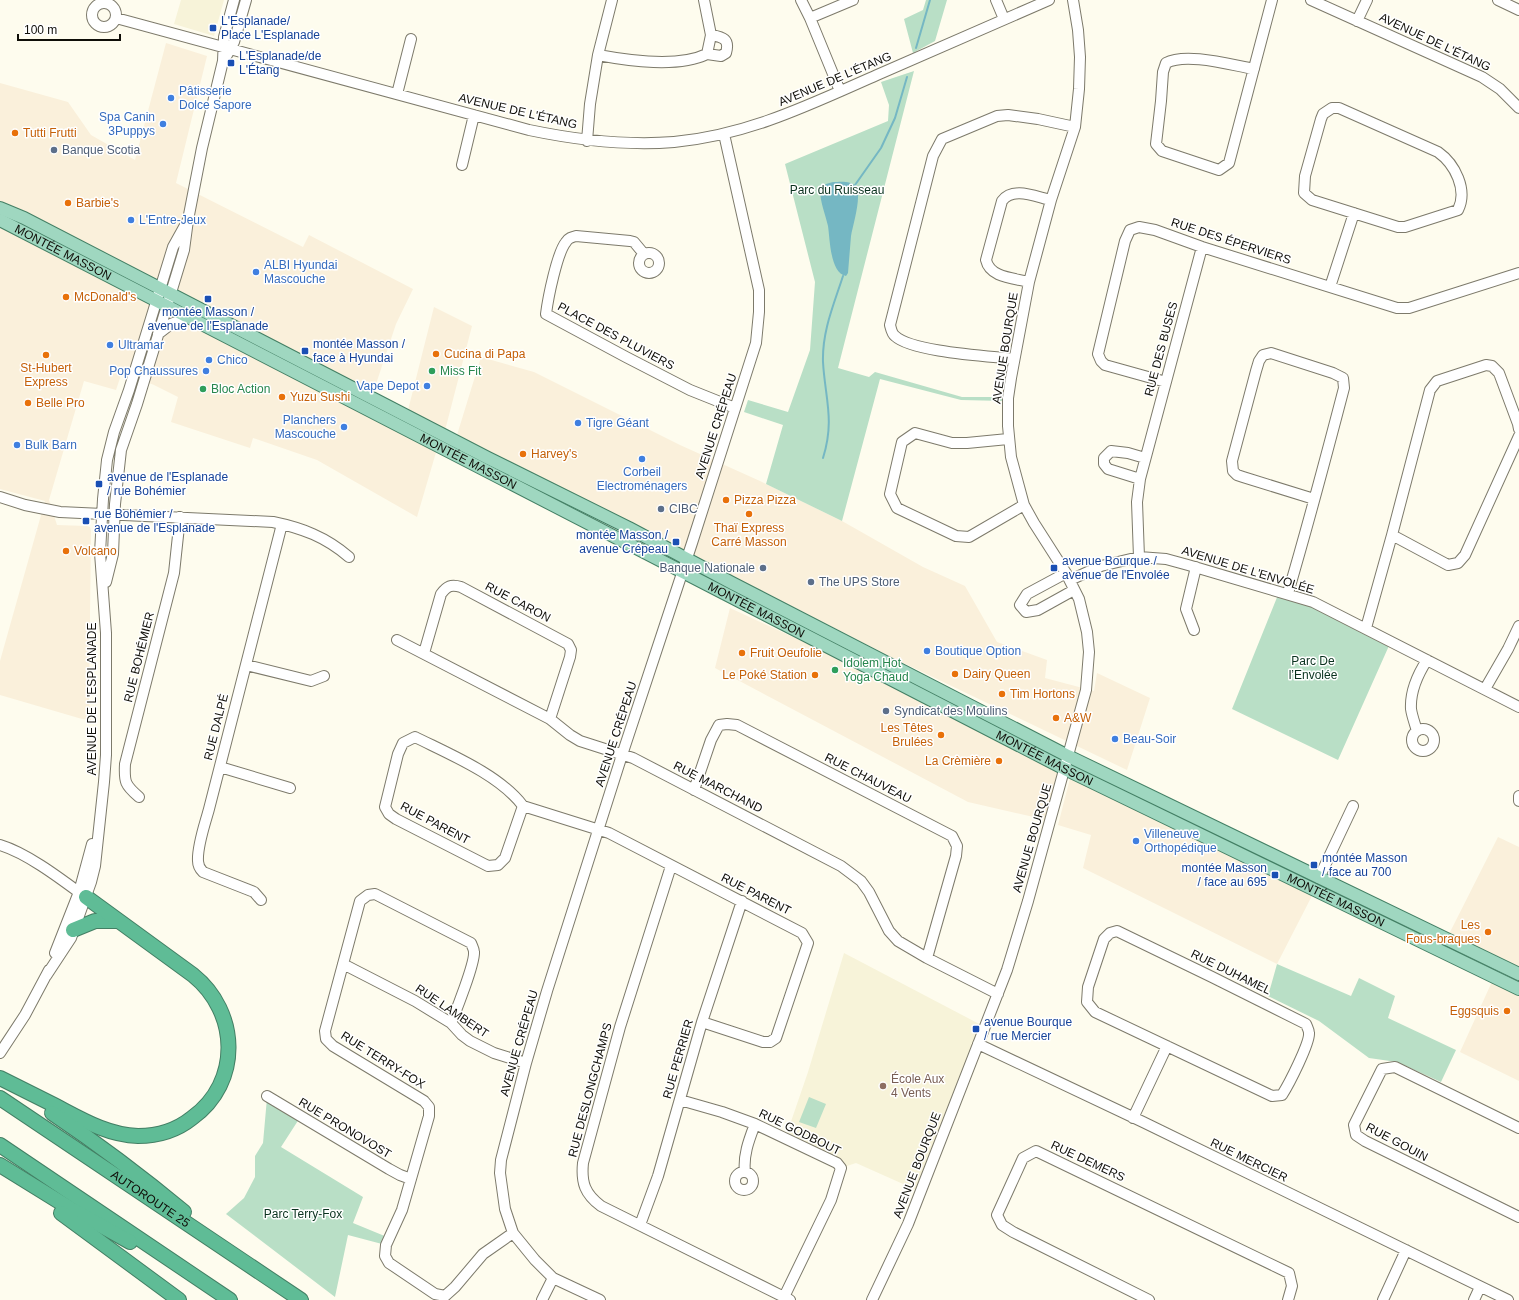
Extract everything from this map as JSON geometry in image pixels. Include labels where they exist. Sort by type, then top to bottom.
[{"type":"highway","points":[[0,1078],[94,1126],[113,1133],[131,1136],[154,1135],[176,1128],[198,1114],[212,1098],[224,1076],[229,1050],[226,1025],[217,1003],[199,980],[82,895]]},
{"type":"highway","points":[[74,930],[95,921],[118,921]]},
{"type":"highway","points":[[0,1078],[119,1160],[150,1184],[233,1254]]},
{"type":"highway","name":"AUTOROUTE 25","points":[[0,1098],[301,1300]]},
{"type":"highway","points":[[0,1145],[230,1300]]},
{"type":"highway","points":[[0,1165],[107,1230],[198,1278]]},
{"type":"highway","points":[[0,1171],[99,1239],[179,1300]]},
{"type":"main road","name":"MONTÉE MASSON","points":[[0,208],[24,218],[488,458],[629,528],[1065,769],[1519,989]]},
{"type":"main road","name":"MONTÉE MASSON","points":[[0,220],[682,571],[866,658],[1519,974]]},
{"type":"street","name":"AVENUE DE L'ESPLANADE","points":[[0,1053],[25,1015],[46,976],[95,866],[106,745],[106,637],[104,590],[100,553],[106,466],[110,446],[129,390],[162,303],[173,247],[188,220],[202,148],[227,49],[224,36],[234,0]]},
{"type":"street","name":"AVENUE DE L'ESPLANADE","points":[[227,49],[234,42],[246,0]]},
{"type":"street","points":[[587,141],[590,104],[598,55],[612,0]]},
{"type":"street","points":[[704,0],[711,35],[708,54]]},
{"type":"street","points":[[801,0],[840,91]]},
{"type":"street","points":[[810,18],[853,0]]},
{"type":"street","points":[[996,0],[1004,19]]},
{"type":"street","name":"AVENUE DE L'ÉTANG","points":[[116,18],[474,116],[560,137],[587,141],[621,143],[674,142],[724,134],[772,120],[1049,0]]},
{"type":"street","name":"AVENUE BOURQUE","points":[[872,1300],[908,1224],[998,994],[1015,944],[1086,690],[1089,652],[1087,632],[1079,600],[1070,581],[1024,505],[1008,439],[1008,398],[1029,282],[1075,126],[1080,89],[1080,57],[1078,30],[1073,0]]},
{"type":"street","points":[[1254,69],[1210,60],[1173,59],[1166,62],[1162,72],[1161,101],[1156,144],[1162,151],[1219,170],[1229,163],[1254,69],[1272,0]]},
{"type":"street","name":"AVENUE DE L'ÉTANG","points":[[1311,0],[1482,77],[1500,89],[1519,108]]},
{"type":"street","points":[[1357,21],[1367,0]]},
{"type":"street","points":[[1498,0],[1517,6]]},
{"type":"street","points":[[598,55],[639,61],[675,62],[702,57],[708,54],[721,56],[726,53],[728,46],[726,40],[721,36],[711,35]]},
{"type":"street","points":[[397,94],[411,39]]},
{"type":"street","points":[[1332,108],[1338,108],[1438,152],[1447,158],[1454,168],[1459,181],[1462,200],[1458,210],[1405,227],[1398,227],[1354,213],[1312,200],[1304,193],[1305,176],[1323,114],[1332,108]]},
{"type":"street","points":[[1014,359],[930,349],[902,341],[894,335],[890,325],[931,163],[942,139],[997,116],[1008,115],[1075,126]]},
{"type":"street","points":[[462,166],[474,116]]},
{"type":"street","name":"AVENUE CRÉPEAU","points":[[600,1300],[553,1278],[535,1260],[513,1233],[505,1209],[500,1173],[501,1160],[526,1063],[547,991],[756,343],[760,298],[757,276],[724,134]]},
{"type":"street","points":[[1029,282],[993,273],[987,267],[986,260],[1002,202],[1006,196],[1012,193],[1052,200]]},
{"type":"street","points":[[1330,287],[1354,213]]},
{"type":"street","name":"RUE DES ÉPERVIERS","points":[[1166,382],[1105,365],[1101,361],[1098,354],[1125,241],[1130,230],[1139,227],[1155,230],[1202,247],[1397,308],[1409,308],[1519,273]]},
{"type":"street","name":"PLACE DES PLUVIERS","points":[[644,254],[634,242],[630,241],[576,236],[569,238],[558,258],[546,314],[690,390],[735,408]]},
{"type":"street","name":"RUE DES BUSES","points":[[1139,557],[1137,502],[1140,479],[1202,247]]},
{"type":"street","name":"AVENUE DE L'ESPLANADE","points":[[104,590],[113,554],[114,514],[122,447],[137,404],[158,334],[162,303]]},
{"type":"street","points":[[158,334],[171,324],[189,317]]},
{"type":"street","points":[[1288,593],[1314,499],[1344,388],[1343,378],[1333,373],[1271,353],[1263,355],[1259,361],[1245,410],[1232,461],[1233,471],[1243,478],[1314,499]]},
{"type":"street","points":[[1366,628],[1430,390],[1437,381],[1480,366],[1492,366],[1499,373],[1519,429]]},
{"type":"street","points":[[1008,439],[952,443],[915,433],[902,442],[890,494],[897,508],[956,536],[969,537],[1024,505]]},
{"type":"street","points":[[1392,535],[1448,564],[1458,564],[1465,555],[1519,436]]},
{"type":"street","points":[[1140,479],[1108,469],[1104,464],[1104,458],[1111,451],[1128,453],[1145,458]]},
{"type":"street","points":[[0,497],[25,505],[51,510],[273,522],[296,526],[336,546],[349,557]]},
{"type":"street","name":"RUE BOHÉMIER","points":[[139,797],[130,790],[124,780],[124,764],[174,573],[180,517]]},
{"type":"street","name":"RUE DALPÉ","points":[[262,900],[254,892],[203,872],[199,867],[198,861],[199,850],[282,524]]},
{"type":"street","name":"AVENUE DE L'ENVOLÉE","points":[[1070,581],[1100,566],[1139,557],[1166,559],[1196,567],[1288,593],[1313,602],[1519,707]]},
{"type":"street","points":[[1194,630],[1186,609],[1196,567]]},
{"type":"street","name":"RUE CARON","points":[[424,653],[441,594],[446,588],[453,585],[461,587],[568,644],[571,650],[570,658],[550,719]]},
{"type":"street","points":[[1485,689],[1508,649],[1519,626]]},
{"type":"street","name":"RUE MARCHAND","points":[[397,640],[550,719],[580,741],[630,757],[841,866],[861,881],[869,892],[889,931],[898,941],[926,958],[998,994]]},
{"type":"street","points":[[1417,730],[1411,710],[1411,703],[1419,673],[1427,660]]},
{"type":"street","points":[[246,665],[311,681],[324,676]]},
{"type":"street","name":"RUE CHAUVEAU","points":[[694,790],[711,740],[719,725],[737,725],[952,836],[957,846],[956,856],[926,958]]},
{"type":"street","name":"RUE PARENT","points":[[523,806],[505,858],[498,865],[488,866],[396,819],[389,814],[385,807],[398,754],[403,743],[415,738],[459,759],[484,774],[506,789],[518,799],[523,806],[609,833],[802,933],[808,943],[776,1038],[770,1042],[763,1042],[702,1022]]},
{"type":"street","points":[[220,768],[290,788]]},
{"type":"street","points":[[1519,796],[1519,801]]},
{"type":"street","points":[[1319,878],[1353,806]]},
{"type":"street","points":[[0,844],[43,867],[82,895]]},
{"type":"street","name":"RUE DESLONGCHAMPS","points":[[671,866],[622,1019],[582,1168],[584,1186],[593,1200],[601,1206],[787,1298]]},
{"type":"street","name":"RUE TERRY-FOX","points":[[451,1023],[456,1013],[472,963],[474,952],[471,943],[375,894],[368,895],[360,901],[325,1031],[326,1039],[333,1046],[424,1101],[429,1107],[429,1116],[402,1210],[386,1245],[385,1256],[389,1263],[435,1294],[445,1296],[455,1287],[483,1254],[513,1233]]},
{"type":"street","name":"AVENUE DE L'ESPLANADE","points":[[46,976],[71,938],[82,895]]},
{"type":"street","name":"RUE PERRIER","points":[[640,1225],[658,1176],[702,1022],[742,901]]},
{"type":"street","name":"RUE DUHAMEL","points":[[1117,931],[1212,977],[1306,1024],[1310,1032],[1290,1082],[1282,1095],[1272,1096],[1167,1046],[1095,1012],[1087,1002],[1088,988],[1104,939],[1110,933],[1117,931]]},
{"type":"street","name":"RUE LAMBERT","points":[[343,964],[415,1001],[451,1023],[462,1035],[484,1048],[526,1063]]},
{"type":"street","name":"RUE MERCIER","points":[[978,1044],[1508,1300]]},
{"type":"street","points":[[1133,1118],[1167,1046]]},
{"type":"street","name":"RUE GOUIN","points":[[1519,1128],[1395,1067],[1382,1069],[1354,1125],[1356,1135],[1365,1142],[1519,1217]]},
{"type":"street","name":"RUE PRONOVOST","points":[[267,1096],[389,1169],[411,1179]]},
{"type":"street","name":"RUE GODBOUT","points":[[680,1100],[722,1112],[755,1124],[837,1163],[841,1168],[831,1200],[787,1298]]},
{"type":"street","points":[[745,1172],[744,1162],[746,1148],[755,1124]]},
{"type":"street","name":"RUE DEMERS","points":[[1149,1300],[1013,1232],[1002,1225],[997,1215],[1023,1158],[1036,1151],[1289,1273],[1292,1286],[1288,1300]]},
{"type":"street","points":[[1383,1300],[1406,1250]]},
{"type":"street","points":[[542,1300],[553,1278]]},
{"type":"street","points":[[1474,1300],[1480,1287]]},
{"type":"shaded area","points":[[181,0],[224,0],[214,36],[174,24]]},
{"type":"shaded area","points":[[166,43],[207,56],[176,183],[303,247],[309,235],[413,289],[396,324],[368,408],[437,449],[417,517],[317,460],[253,438],[250,448],[171,422],[178,397],[154,385],[122,372],[116,390],[84,381],[49,500],[57,525],[87,526],[90,527],[91,531],[89,700],[91,720],[82,719],[0,695],[0,661],[45,501],[0,489],[0,83],[68,102],[91,135],[135,160]]},
{"type":"shaded area","points":[[434,307],[472,326],[441,446],[404,426]]},
{"type":"shaded area","points":[[481,357],[534,372],[680,445],[760,481],[842,521],[923,567],[965,586],[997,642],[1047,660],[1045,678],[1094,691],[1097,673],[1150,698],[1127,770],[891,657],[457,435]]},
{"type":"shaded area","points":[[730,608],[1064,762],[1047,820],[968,802],[715,668]]},
{"type":"shaded area","points":[[1074,763],[1317,886],[1277,964],[1083,868],[1091,835],[1058,825]]},
{"type":"shaded area","points":[[1498,837],[1519,847],[1519,975],[1446,940]]},
{"type":"shaded area","name":"École Aux 4 Vents","points":[[844,953],[985,1027],[921,1192],[856,1163],[841,1168],[785,1139],[808,1072]]},
{"type":"shaded area","points":[[1495,975],[1519,989],[1519,1081],[1460,1052]]},
{"type":"green space","points":[[926,0],[947,0],[935,41],[913,53],[904,19],[923,10]]},
{"type":"green space","name":"Parc du Ruisseau","points":[[914,71],[838,368],[869,377],[875,372],[962,397],[1005,397],[1005,401],[961,400],[880,379],[842,521],[766,484],[783,425],[744,412],[748,400],[788,412],[810,350],[815,282],[785,164],[888,121],[889,105],[881,82]]},
{"type":"green space","name":"Parc De l’Envolée","points":[[1280,590],[1392,639],[1338,760],[1232,709]]},
{"type":"green space","points":[[1277,964],[1351,996],[1359,978],[1395,996],[1388,1018],[1456,1050],[1441,1082],[1397,1062],[1369,1058],[1319,1021],[1268,996]]},
{"type":"green space","points":[[809,1097],[826,1104],[816,1128],[799,1122]]},
{"type":"green space","name":"Parc Terry-Fox","points":[[267,1098],[301,1116],[281,1147],[363,1197],[353,1223],[387,1237],[382,1244],[348,1235],[335,1297],[226,1214],[244,1198],[255,1177],[255,1156],[263,1143]]},
{"type":"water","points":[[833,182],[851,183],[858,191],[858,204],[851,236],[848,273],[846,276],[841,274],[834,262],[830,247],[828,226],[821,198],[820,189],[826,184]]},
{"type":"waterway","points":[[916,48],[930,0]]},
{"type":"waterway","points":[[855,185],[881,148],[895,118],[907,77]]},
{"type":"waterway","points":[[823,458],[827,444],[829,420],[823,362],[824,339],[829,318],[843,276]]},
{"type":"place","name":"L'Esplanade/ Place L'Esplanade","points":[[213,28]]},
{"type":"place","name":"L'Esplanade/de L'Étang","points":[[231,63]]},
{"type":"place","name":"Pâtisserie Dolce Sapore","points":[[171,98]]},
{"type":"place","name":"Spa Canin 3Puppys","points":[[163,124]]},
{"type":"place","name":"Tutti Frutti","points":[[15,133]]},
{"type":"place","name":"Banque Scotia","points":[[54,150]]},
{"type":"place","name":"Barbie's","points":[[68,203]]},
{"type":"place","name":"L'Entre-Jeux","points":[[131,220]]},
{"type":"place","name":"ALBI Hyundai Mascouche","points":[[256,272]]},
{"type":"place","name":"McDonald's","points":[[66,297]]},
{"type":"place","name":"montée Masson / avenue de l'Esplanade","points":[[208,299]]},
{"type":"place","name":"Ultramar","points":[[110,345]]},
{"type":"place","name":"montée Masson / face à Hyundai","points":[[305,351]]},
{"type":"place","name":"Cucina di Papa","points":[[436,354]]},
{"type":"place","name":"St-Hubert Express","points":[[46,355]]},
{"type":"place","name":"Chico","points":[[209,360]]},
{"type":"place","name":"Pop Chaussures","points":[[206,371]]},
{"type":"place","name":"Miss Fit","points":[[432,371]]},
{"type":"place","name":"Vape Depot","points":[[427,386]]},
{"type":"place","name":"Bloc Action","points":[[203,389]]},
{"type":"place","name":"Yuzu Sushi","points":[[282,397]]},
{"type":"place","name":"Belle Pro","points":[[28,403]]},
{"type":"place","name":"Tigre Géant","points":[[578,423]]},
{"type":"place","name":"Planchers Mascouche","points":[[344,427]]},
{"type":"place","name":"Bulk Barn","points":[[17,445]]},
{"type":"place","name":"Harvey's","points":[[523,454]]},
{"type":"place","name":"Corbeil Electroménagers","points":[[642,459]]},
{"type":"place","name":"avenue de l'Esplanade / rue Bohémier","points":[[99,484]]},
{"type":"place","name":"Pizza Pizza","points":[[726,500]]},
{"type":"place","name":"CIBC","points":[[661,509]]},
{"type":"place","name":"Thaï Express Carré Masson","points":[[749,514]]},
{"type":"place","name":"rue Bohémier / avenue de l'Esplanade","points":[[86,521]]},
{"type":"place","name":"montée Masson / avenue Crépeau","points":[[676,542]]},
{"type":"place","name":"Volcano","points":[[66,551]]},
{"type":"place","name":"Banque Nationale","points":[[763,568]]},
{"type":"place","name":"avenue Bourque / avenue de l'Envolée","points":[[1054,568]]},
{"type":"place","name":"The UPS Store","points":[[811,582]]},
{"type":"place","name":"Boutique Option","points":[[927,651]]},
{"type":"place","name":"Fruit Oeufolie","points":[[742,653]]},
{"type":"place","name":"Idolem Hot Yoga Chaud","points":[[835,670]]},
{"type":"place","name":"Dairy Queen","points":[[955,674]]},
{"type":"place","name":"Le Poké Station","points":[[815,675]]},
{"type":"place","name":"Tim Hortons","points":[[1002,694]]},
{"type":"place","name":"Syndicat des Moulins","points":[[886,711]]},
{"type":"place","name":"A&W","points":[[1056,718]]},
{"type":"place","name":"Les Têtes Brulées","points":[[941,735]]},
{"type":"place","name":"Beau-Soir","points":[[1115,739]]},
{"type":"place","name":"La Crèmière","points":[[999,761]]},
{"type":"place","name":"Villeneuve Orthopédique","points":[[1136,841]]},
{"type":"place","name":"montée Masson / face au 700","points":[[1314,865]]},
{"type":"place","name":"montée Masson / face au 695","points":[[1275,875]]},
{"type":"place","name":"Les Fous-braques","points":[[1488,932]]},
{"type":"place","name":"Eggsquis","points":[[1507,1011]]},
{"type":"place","name":"avenue Bourque / rue Mercier","points":[[976,1029]]},
{"type":"place","name":"École Aux 4 Vents","points":[[883,1086]]}]
